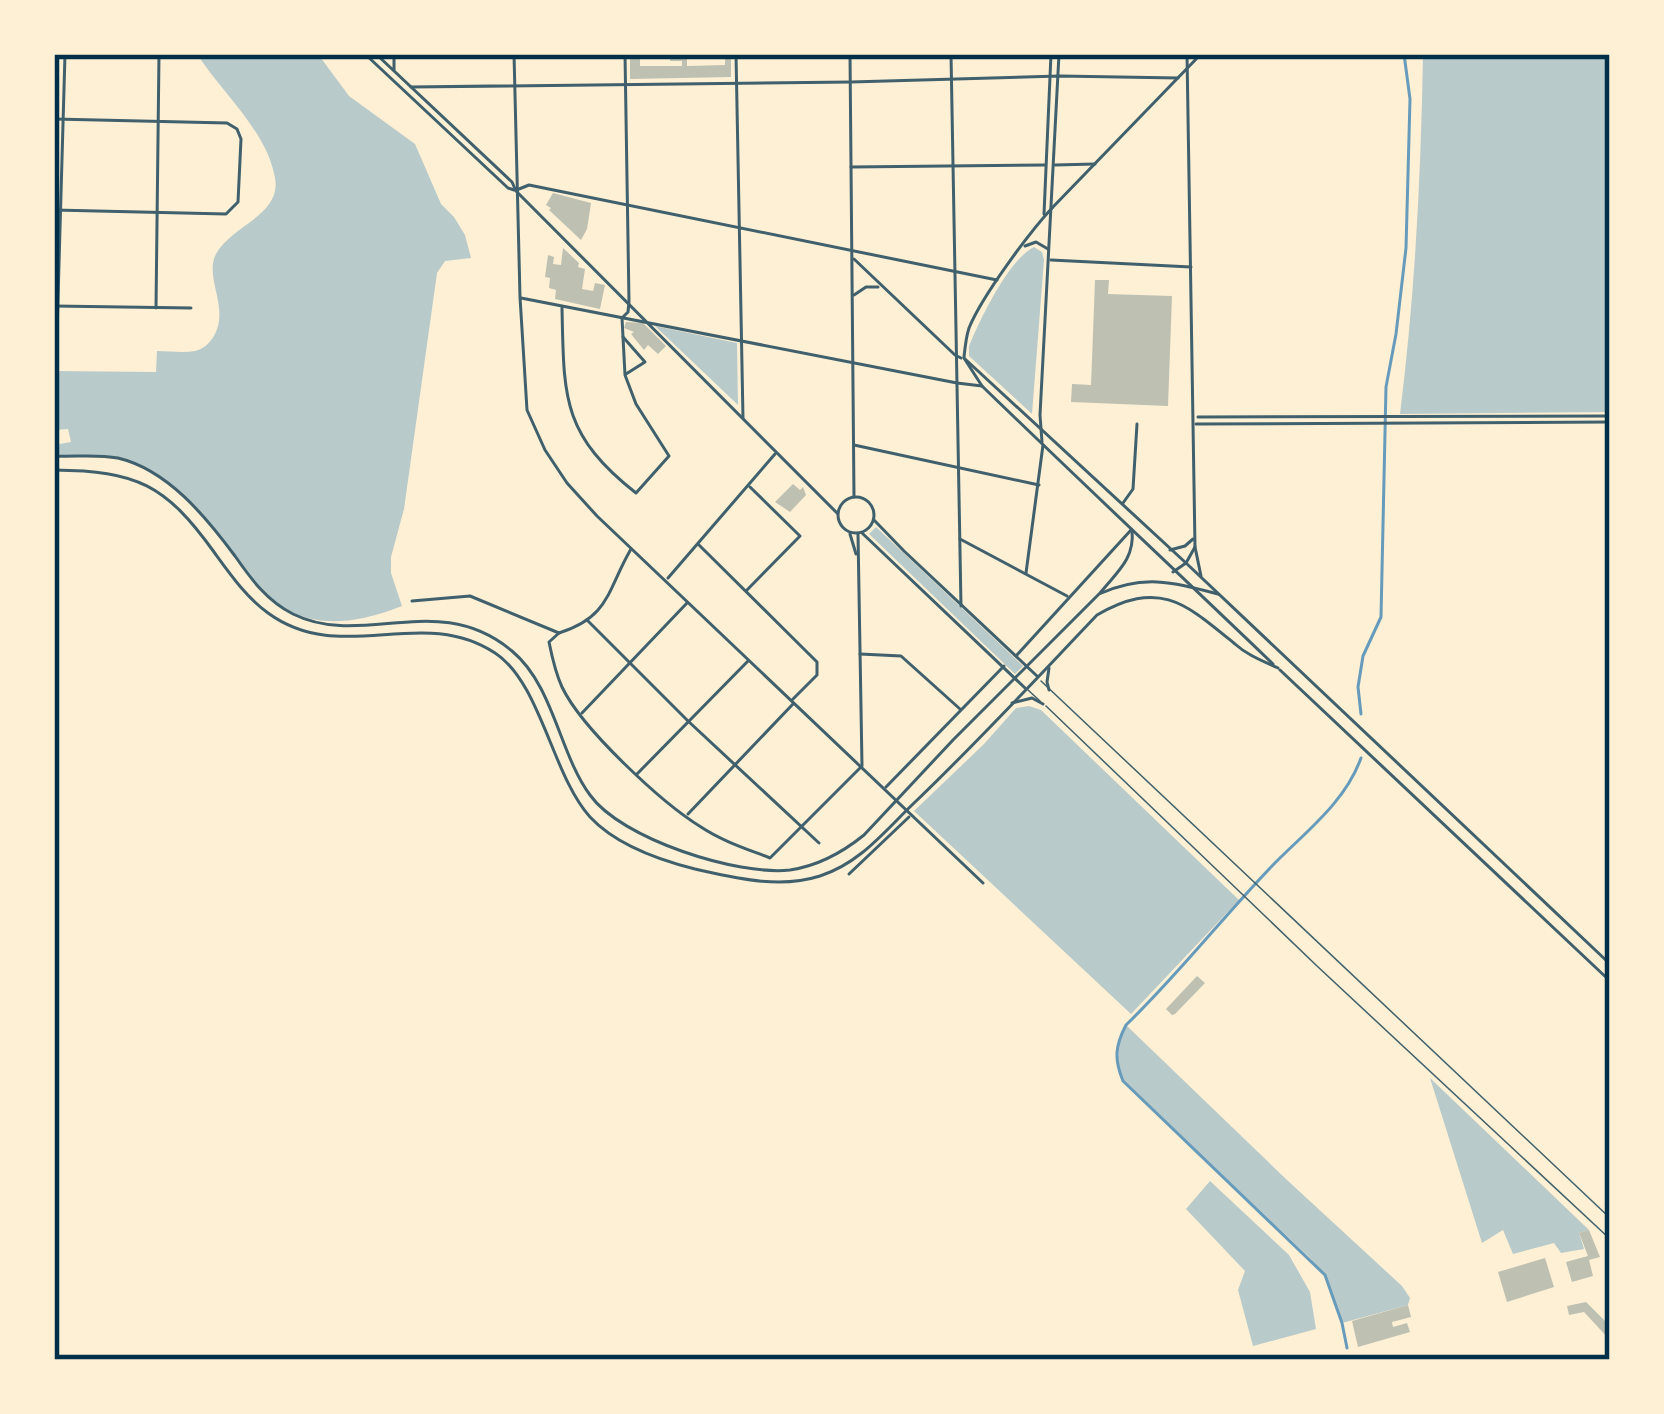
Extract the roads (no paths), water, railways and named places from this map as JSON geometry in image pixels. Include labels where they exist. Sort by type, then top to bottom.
[{"type":"street","points":[[56,369],[65,54]]},
{"type":"street","points":[[156,308],[159,54]]},
{"type":"street","points":[[364,54],[516,191],[529,185],[998,280]]},
{"type":"street","points":[[376,54],[512,182],[838,513],[841,526],[852,537],[858,561]]},
{"type":"street","points":[[394,54],[394,71]]},
{"type":"street","points":[[514,54],[520,297],[526,410],[534,431],[567,483],[597,516],[983,883]]},
{"type":"street","points":[[562,308],[564,385],[572,415],[584,439],[634,493],[669,456],[636,404],[625,375],[622,319],[629,302],[625,54]]},
{"type":"street","points":[[736,54],[743,418]]},
{"type":"street","points":[[850,54],[854,497]]},
{"type":"street","points":[[951,54],[961,606]]},
{"type":"street","points":[[1044,217],[1051,54]]},
{"type":"street","points":[[1026,573],[1043,445],[1059,54]]},
{"type":"street","points":[[1187,54],[1195,547],[1201,578]]},
{"type":"street","points":[[1201,54],[1044,217],[969,328],[964,358],[982,386],[1173,572],[1610,980]]},
{"type":"street","points":[[411,87],[1178,78]]},
{"type":"street","points":[[54,119],[227,123],[241,139],[238,202],[226,214],[57,210]]},
{"type":"street","points":[[1055,165],[1097,164]]},
{"type":"street","points":[[851,167],[1047,165]]},
{"type":"street","points":[[1019,250],[1036,242],[1050,251]]},
{"type":"street","points":[[852,258],[955,356],[970,360],[1610,964]]},
{"type":"street","points":[[1050,260],[1193,267]]},
{"type":"street","points":[[853,296],[866,287],[882,287]]},
{"type":"street","points":[[520,297],[982,386]]},
{"type":"street","points":[[57,306],[191,308]]},
{"type":"street","points":[[622,335],[645,362],[625,375]]},
{"type":"street","points":[[1195,417],[1393,424],[1544,419]]},
{"type":"street","points":[[1195,424],[1394,417],[1610,419]]},
{"type":"street","points":[[1121,504],[1133,489],[1137,424]]},
{"type":"street","points":[[854,445],[1040,485]]},
{"type":"street","points":[[667,580],[776,452]]},
{"type":"street","points":[[54,456],[121,459],[152,472],[201,512],[271,601],[294,614],[343,626],[436,620],[489,635],[514,652],[536,680],[588,793],[614,819],[653,842],[762,869],[790,870],[848,848],[1099,594],[1129,559],[1134,546],[1132,528]]},
{"type":"street","points":[[54,470],[100,470],[143,483],[184,512],[250,596],[269,614],[296,628],[352,638],[436,632],[494,652],[520,678],[570,785],[591,818],[644,852],[719,874],[793,883],[855,859],[908,813]]},
{"type":"street","points":[[747,590],[800,536],[749,486]]},
{"type":"street","points":[[838,513],[843,502],[854,497],[870,503],[874,520],[1037,676]]},
{"type":"street","points":[[848,532],[860,533],[874,520]]},
{"type":"street","points":[[1015,657],[1132,528]]},
{"type":"street","points":[[632,548],[601,610],[549,642],[562,686],[580,716],[685,817],[770,858],[862,766],[860,533]]},
{"type":"street","points":[[860,533],[1025,688]]},
{"type":"street","points":[[960,538],[1068,596]]},
{"type":"street","points":[[1170,550],[1195,538]]},
{"type":"street","points":[[685,817],[817,675],[817,662],[699,545]]},
{"type":"street","points":[[1173,572],[1186,563],[1195,547]]},
{"type":"street","points":[[1099,594],[1143,580],[1218,593]]},
{"type":"street","points":[[412,601],[470,596],[559,633]]},
{"type":"street","points":[[849,874],[1096,615],[1121,601],[1150,597],[1175,601],[1216,626],[1237,646],[1278,668]]},
{"type":"street","points":[[580,716],[688,601]]},
{"type":"street","points":[[587,620],[819,843]]},
{"type":"street","points":[[860,654],[901,656],[962,710]]},
{"type":"street","points":[[637,775],[749,660]]},
{"type":"street","points":[[1049,690],[1050,664]]},
{"type":"street","points":[[885,789],[1004,666]]},
{"type":"street","points":[[1011,704],[1032,698],[1043,704]]},
{"type":"street","points":[[1411,790],[1419,782]]},
{"type":"lane","points":[[1037,676],[1610,1217]]},
{"type":"lane","points":[[1025,688],[1610,1239]]},
{"type":"waterway","points":[[1361,714],[1358,687],[1363,656],[1381,617],[1386,387],[1406,248],[1410,99],[1404,54]]},
{"type":"waterway","points":[[1347,1348],[1325,1275],[1123,1081],[1117,1053],[1126,1025],[1334,803],[1361,758]]}]
